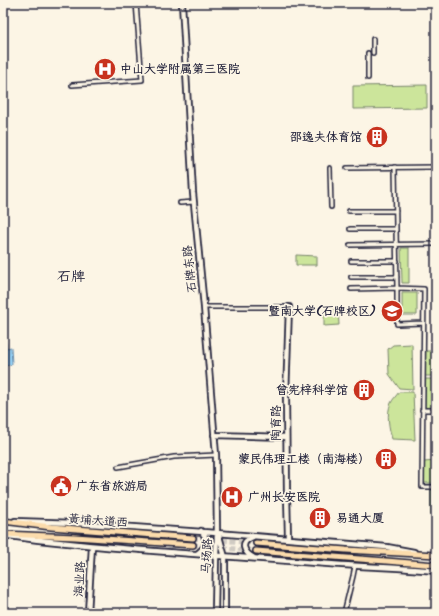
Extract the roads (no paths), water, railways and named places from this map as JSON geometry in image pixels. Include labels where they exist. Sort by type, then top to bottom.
[{"type":"main road","name":"石牌东路","points":[[182,3],[194,202],[216,454],[218,532]]},
{"type":"main road","name":"陶育路","points":[[288,538],[286,396],[289,307]]},
{"type":"main road","points":[[214,435],[286,437]]},
{"type":"main road","points":[[3,521],[71,522],[218,532],[387,547],[426,554]]},
{"type":"main road","name":"黄埔大道西","points":[[3,521],[51,528],[193,538]]},
{"type":"main road","points":[[197,554],[206,544],[205,537],[201,531]]},
{"type":"main road","name":"马场路","points":[[215,613],[218,532]]},
{"type":"main road","name":"马场路","points":[[218,532],[225,557],[225,613]]},
{"type":"main road","points":[[3,535],[92,546],[225,557],[436,571]]},
{"type":"main road","name":"黄埔大道西","points":[[3,535],[47,536],[193,545]]},
{"type":"main road","points":[[256,536],[247,539],[244,546],[246,553],[257,559]]},
{"type":"main road","points":[[256,543],[436,555]]},
{"type":"main road","name":"海业路","points":[[88,613],[92,546]]},
{"type":"main road","points":[[256,551],[436,565]]},
{"type":"street","points":[[72,85],[142,80],[136,3]]},
{"type":"street","points":[[372,39],[373,53]]},
{"type":"street","points":[[368,53],[368,78]]},
{"type":"street","points":[[395,167],[397,324],[423,323]]},
{"type":"street","points":[[347,168],[436,167]]},
{"type":"street","points":[[330,168],[331,207]]},
{"type":"street","points":[[180,203],[194,202]]},
{"type":"street","points":[[349,211],[396,211]]},
{"type":"street","points":[[350,229],[396,229]]},
{"type":"street","points":[[350,245],[436,244]]},
{"type":"street","points":[[351,261],[397,261]]},
{"type":"street","points":[[351,277],[397,277]]},
{"type":"street","points":[[351,289],[424,289],[422,487],[436,486]]},
{"type":"street","points":[[204,307],[289,307]]},
{"type":"street","points":[[422,410],[436,410]]},
{"type":"street","points":[[118,466],[174,457],[216,454]]},
{"type":"street","points":[[344,613],[354,566]]},
{"type":"water","points":[[6,343],[7,348],[11,347],[12,364],[3,367],[3,344]]},
{"type":"tunnel","points":[[193,538],[256,543]]},
{"type":"tunnel","points":[[193,545],[256,551]]},
{"type":"place","name":"中山大学附属第三医院","points":[[105,69]]},
{"type":"place","name":"邵逸夫体育馆","points":[[377,137]]},
{"type":"place","name":"暨南大学(石牌校区)","points":[[392,311]]},
{"type":"place","name":"曾宪梓科学馆","points":[[364,390]]},
{"type":"place","name":"蒙民伟理工楼（南海楼）","points":[[386,459]]},
{"type":"place","name":"广东省旅游局","points":[[61,486]]},
{"type":"place","name":"广州长安医院","points":[[232,497]]},
{"type":"place","name":"易通大厦","points":[[320,518]]},
{"type":"district","name":"石牌","points":[[71,277]]}]
